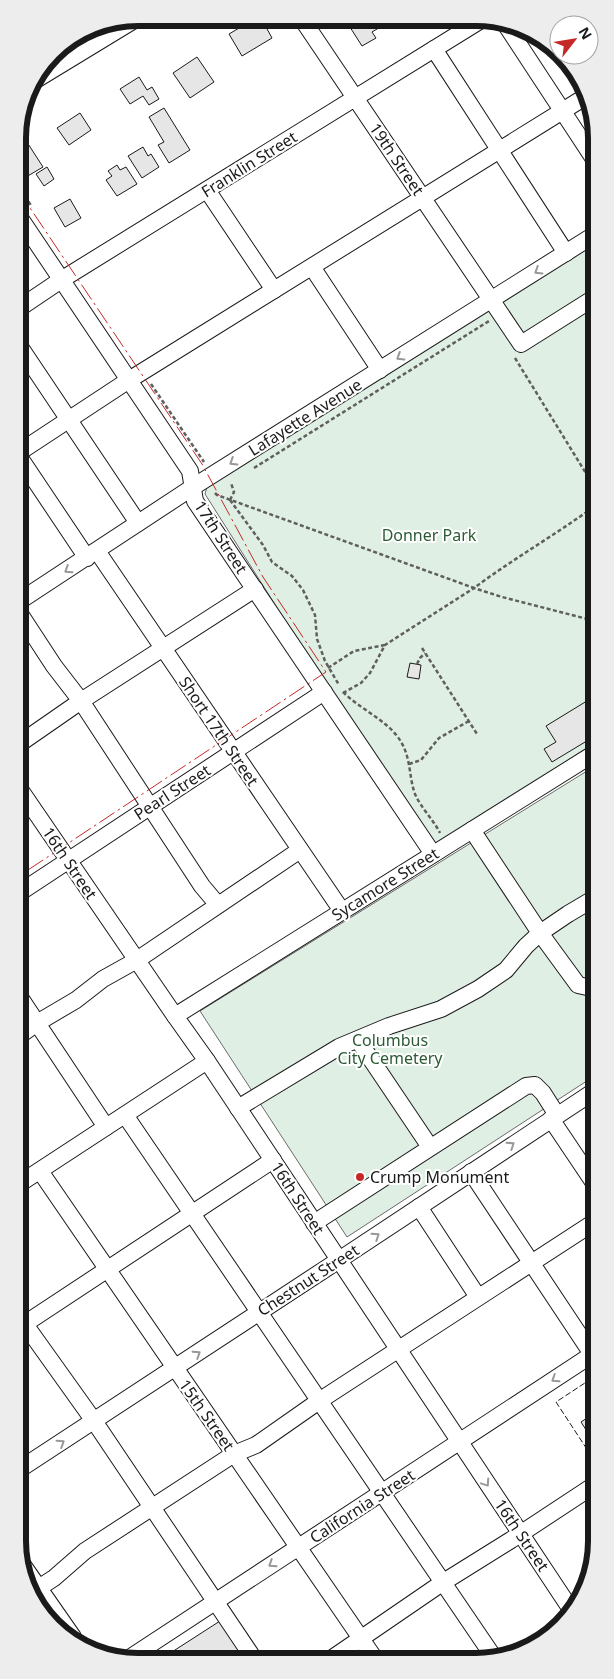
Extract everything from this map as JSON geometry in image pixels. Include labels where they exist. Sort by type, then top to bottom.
[{"type":"main road","points":[[70,49],[110,30]]},
{"type":"street","name":"19th Street","points":[[307,26],[491,300],[516,348]]},
{"type":"street","name":"Franklin Street","points":[[26,304],[61,280],[471,26]]},
{"type":"street","points":[[510,32],[588,150]]},
{"type":"street","points":[[434,49],[566,253]]},
{"type":"street","points":[[26,449],[129,380],[580,100]]},
{"type":"street","points":[[207,190],[274,290]]},
{"type":"street","name":"17th Street","points":[[26,227],[190,472],[195,500],[434,854]]},
{"type":"street","name":"Lafayette Avenue","points":[[26,597],[193,487],[588,240]]},
{"type":"street","points":[[312,267],[380,370]]},
{"type":"street","points":[[516,348],[588,302]]},
{"type":"street","points":[[26,356],[138,523]]},
{"type":"street","name":"Short 17th Street","points":[[26,465],[163,648],[342,911]]},
{"type":"street","points":[[26,739],[81,701],[255,589]]},
{"type":"street","points":[[26,623],[54,666],[81,701],[202,886],[218,905]]},
{"type":"street","name":"Pearl Street","points":[[26,888],[324,692]]},
{"type":"street","name":"Sycamore Street","points":[[175,1016],[588,759]]},
{"type":"street","name":"16th Street","points":[[26,798],[207,1061],[568,1605]]},
{"type":"street","points":[[472,830],[540,933],[578,986],[588,986]]},
{"type":"street","points":[[26,1031],[76,1000],[103,979],[137,960],[300,850]]},
{"type":"street","points":[[238,1108],[339,1047],[389,1026],[441,1009],[478,990],[506,970],[526,946],[540,933],[588,902]]},
{"type":"street","points":[[26,1006],[106,1127]]},
{"type":"street","points":[[358,1040],[430,1147]]},
{"type":"street","points":[[26,1180],[207,1061]]},
{"type":"street","points":[[314,1223],[526,1086],[535,1085],[543,1093],[554,1117],[588,1173]]},
{"type":"street","name":"Chestnut Street","points":[[26,1465],[588,1095]]},
{"type":"street","points":[[125,1115],[490,1652]]},
{"type":"street","points":[[26,1318],[108,1270],[273,1160]]},
{"type":"street","name":"15th Street","points":[[40,1171],[371,1653]]},
{"type":"street","points":[[471,1172],[588,1345]]},
{"type":"street","points":[[419,1207],[478,1297]]},
{"type":"street","points":[[38,1589],[54,1578],[85,1551],[234,1454],[256,1445],[319,1401],[588,1226]]},
{"type":"street","points":[[26,1328],[94,1421],[250,1653]]},
{"type":"street","name":"California Street","points":[[137,1653],[588,1359]]},
{"type":"street","points":[[340,1653],[442,1583],[588,1489]]},
{"type":"street","points":[[40,1596],[61,1622]]},
{"type":"path","points":[[248,472],[489,322],[490,318],[496,326]]},
{"type":"path","points":[[516,348],[588,476]]},
{"type":"path","points":[[223,488],[231,482],[234,492],[230,500]]},
{"type":"path","points":[[215,493],[474,588],[588,619]]},
{"type":"path","points":[[230,500],[263,545],[272,562],[292,576],[303,590],[315,615],[317,639],[328,668],[344,692],[357,705],[384,723],[398,736],[410,764],[415,793],[441,835],[450,830],[456,840]]},
{"type":"path","points":[[328,668],[354,651],[386,645],[588,511]]},
{"type":"path","points":[[344,692],[361,683],[370,673],[386,645]]},
{"type":"path","points":[[422,648],[477,734]]},
{"type":"path","points":[[416,664],[426,653]]},
{"type":"path","points":[[410,764],[421,760],[439,738],[469,721]]},
{"type":"green space","name":"Donner Park","points":[[588,240],[588,757],[433,854],[205,494],[210,476]]},
{"type":"green space","name":"Columbus City Cemetery","points":[[588,770],[588,1080],[347,1237],[200,1011]]},
{"type":"building","points":[[242,26],[265,26],[272,38],[242,56],[229,34]]},
{"type":"building","points":[[349,26],[382,26],[372,32],[376,38],[362,46]]},
{"type":"building","points":[[197,57],[214,82],[190,98],[173,73]]},
{"type":"building","points":[[139,77],[147,90],[152,87],[159,99],[149,105],[143,96],[130,104],[120,89]]},
{"type":"building","points":[[164,108],[190,150],[169,163],[158,145],[164,142],[149,117]]},
{"type":"building","points":[[80,113],[91,130],[69,145],[57,128]]},
{"type":"building","points":[[26,141],[43,167],[26,177]]},
{"type":"building","points":[[143,147],[148,156],[151,154],[159,167],[142,178],[128,156]]},
{"type":"building","points":[[117,165],[120,170],[126,167],[137,184],[117,196],[106,180],[112,176],[108,171]]},
{"type":"building","points":[[47,167],[54,179],[44,186],[36,174]]},
{"type":"building","points":[[70,199],[81,218],[65,227],[54,208]]},
{"type":"building","points":[[410,663],[421,665],[419,679],[407,677]]},
{"type":"building","points":[[588,700],[588,740],[552,762],[544,749],[556,742],[546,726]]},
{"type":"building","points":[[588,1417],[588,1433],[581,1422]]},
{"type":"building","points":[[220,1621],[241,1653],[170,1653]]},
{"type":"fence","points":[[588,1381],[556,1402],[588,1451]]},
{"type":"power","points":[[26,202],[202,464],[263,577],[326,672],[26,871]]},
{"type":"place","name":"Crump Monument","points":[[360,1177]]}]
